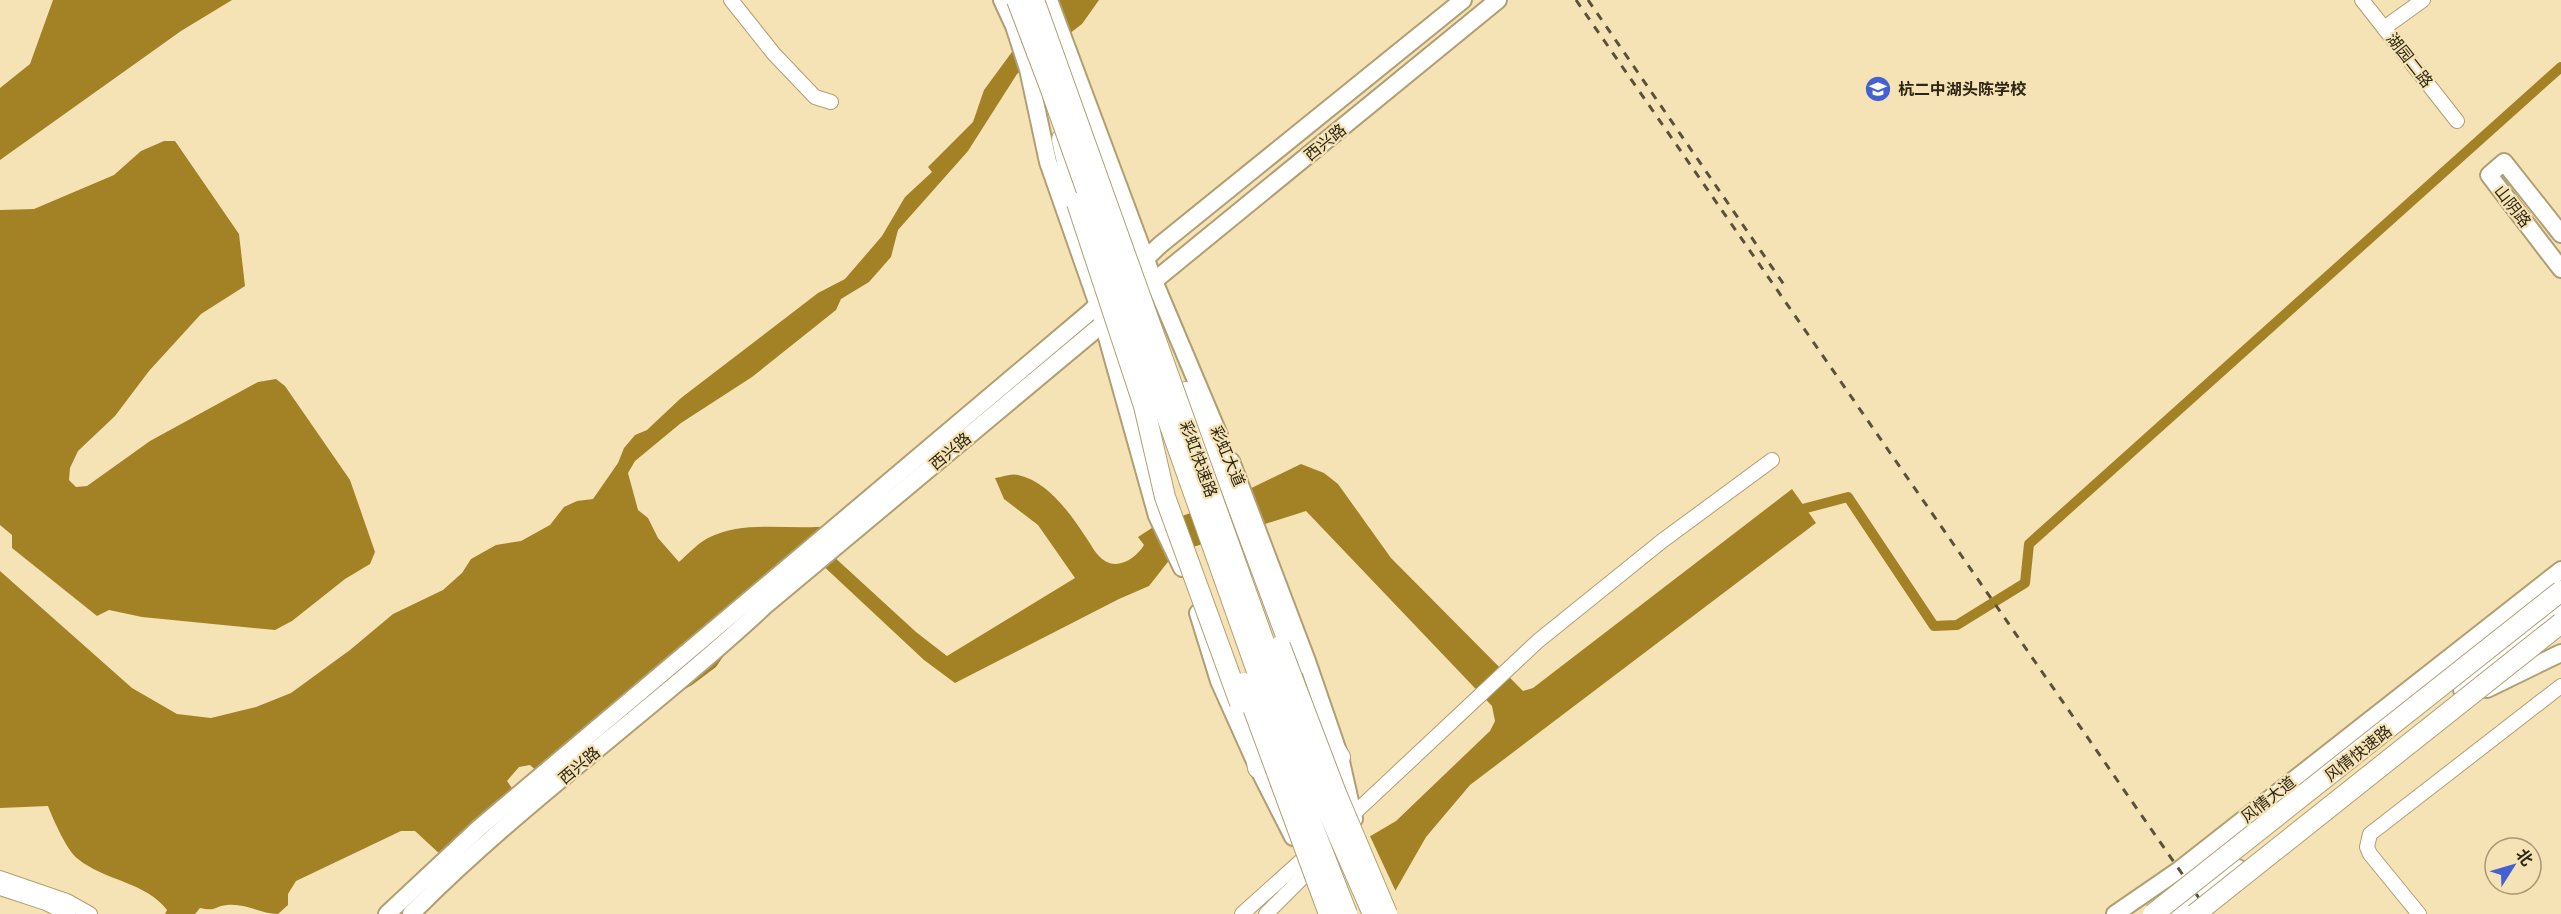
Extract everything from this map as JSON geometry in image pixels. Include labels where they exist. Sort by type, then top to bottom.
[{"type":"highway","name":"彩虹快速路","points":[[1017,0],[1055,79],[1322,798],[1373,914]]},
{"type":"highway","name":"彩虹快速路","points":[[1034,0],[1055,79],[1304,804],[1347,914]]},
{"type":"highway","points":[[1055,79],[1110,178],[1214,473],[1336,793],[1393,912]]},
{"type":"highway","points":[[1055,79],[1072,189],[1144,406],[1329,914]]},
{"type":"highway","points":[[1186,392],[1211,434],[1320,727],[1340,757]]},
{"type":"highway","points":[[1144,406],[1165,497],[1252,733],[1257,768]]},
{"type":"highway","name":"风情快速路","points":[[2153,914],[2561,591]]},
{"type":"highway","name":"风情快速路","points":[[2195,914],[2561,623]]},
{"type":"highway","points":[[2519,656],[2561,632]]},
{"type":"main road","points":[[1002,0],[1014,26],[1028,69],[1048,162],[1098,305],[1157,516],[1179,560],[1219,681],[1257,768],[1307,865],[1329,914]]},
{"type":"main road","name":"彩虹大道","points":[[1049,0],[1154,281],[1260,535],[1340,757],[1356,824],[1393,912]]},
{"type":"main road","name":"西兴路","points":[[387,914],[479,828],[1098,305],[1146,259],[1463,0]]},
{"type":"main road","name":"西兴路","points":[[411,914],[490,839],[1154,281],[1498,0]]},
{"type":"main road","name":"山阴路","points":[[2561,234],[2504,162],[2489,176],[2561,269]]},
{"type":"main road","name":"风情大道","points":[[2115,914],[2179,870],[2561,570]]},
{"type":"main road","points":[[2173,914],[2236,870],[2419,725],[2561,608]]},
{"type":"main road","points":[[2487,689],[2561,632]]},
{"type":"main road","points":[[2419,725],[2561,653]]},
{"type":"street","points":[[731,0],[774,54],[815,97],[831,102]]},
{"type":"street","name":"湖园二路","points":[[2362,0],[2457,121]]},
{"type":"street","points":[[2384,28],[2423,0]]},
{"type":"street","points":[[1242,914],[1307,865],[1356,824],[1510,668],[1662,541],[1772,460]]},
{"type":"street","points":[[2419,914],[2370,854],[2367,847],[2370,834],[2561,686]]},
{"type":"street","points":[[1266,914],[1307,865]]},
{"type":"street","points":[[0,878],[67,901],[90,914]]},
{"type":"street","points":[[0,888],[46,903],[68,914]]},
{"type":"shaded area","points":[[53,0],[232,0],[181,31],[0,160],[0,88],[30,64]]},
{"type":"shaded area","points":[[1050,0],[1099,0],[1082,24],[1017,74],[968,151],[898,230],[891,257],[869,282],[841,299],[836,310],[752,377],[681,423],[635,461],[628,473],[638,510],[648,518],[658,538],[679,562],[704,540],[722,532],[752,527],[829,526],[832,555],[916,632],[947,656],[1075,578],[1038,525],[1004,499],[995,478],[1015,475],[1029,478],[1039,484],[1065,508],[1099,556],[1105,561],[1116,564],[1127,561],[1137,554],[1144,545],[1138,537],[1155,526],[1231,498],[1301,464],[1324,473],[1338,484],[1391,558],[1523,691],[1533,688],[1792,489],[1816,523],[1470,785],[1426,837],[1382,914],[1357,844],[1396,821],[1490,731],[1495,721],[1492,706],[1306,511],[1190,548],[1171,558],[1149,586],[955,683],[924,660],[818,561],[731,645],[716,667],[692,685],[538,772],[530,765],[519,767],[507,781],[519,798],[456,869],[415,831],[401,831],[296,881],[288,894],[288,905],[278,914],[234,905],[213,909],[200,908],[195,914],[165,914],[167,910],[148,893],[100,872],[78,859],[65,842],[48,806],[0,808],[0,571],[132,688],[177,714],[211,718],[256,707],[291,693],[350,650],[393,614],[443,590],[462,573],[471,559],[496,545],[521,541],[550,525],[564,507],[577,501],[593,499],[618,463],[624,448],[635,435],[647,430],[681,398],[818,293],[845,279],[882,236],[905,197],[932,172],[928,167],[973,122],[984,90]]},
{"type":"shaded area","points":[[164,141],[175,141],[239,234],[245,286],[201,314],[149,371],[115,416],[78,451],[70,468],[69,480],[76,487],[87,486],[150,441],[258,382],[276,379],[285,386],[350,480],[375,552],[370,564],[345,579],[292,621],[275,630],[142,617],[109,610],[97,616],[12,548],[12,535],[0,525],[0,210],[34,209],[114,175],[141,151]]},
{"type":"pier","points":[[1369,834],[1397,894],[1386,914],[1314,914],[1355,842]]},
{"type":"waterway","points":[[1791,512],[1848,497],[1934,626],[1957,625],[2025,583],[2029,544],[2561,67]]},
{"type":"railway","points":[[1576,0],[2210,914]]},
{"type":"railway","points":[[1588,0],[1787,289]]},
{"type":"place","name":"杭二中湖头陈学校","points":[[1878,89]]}]
